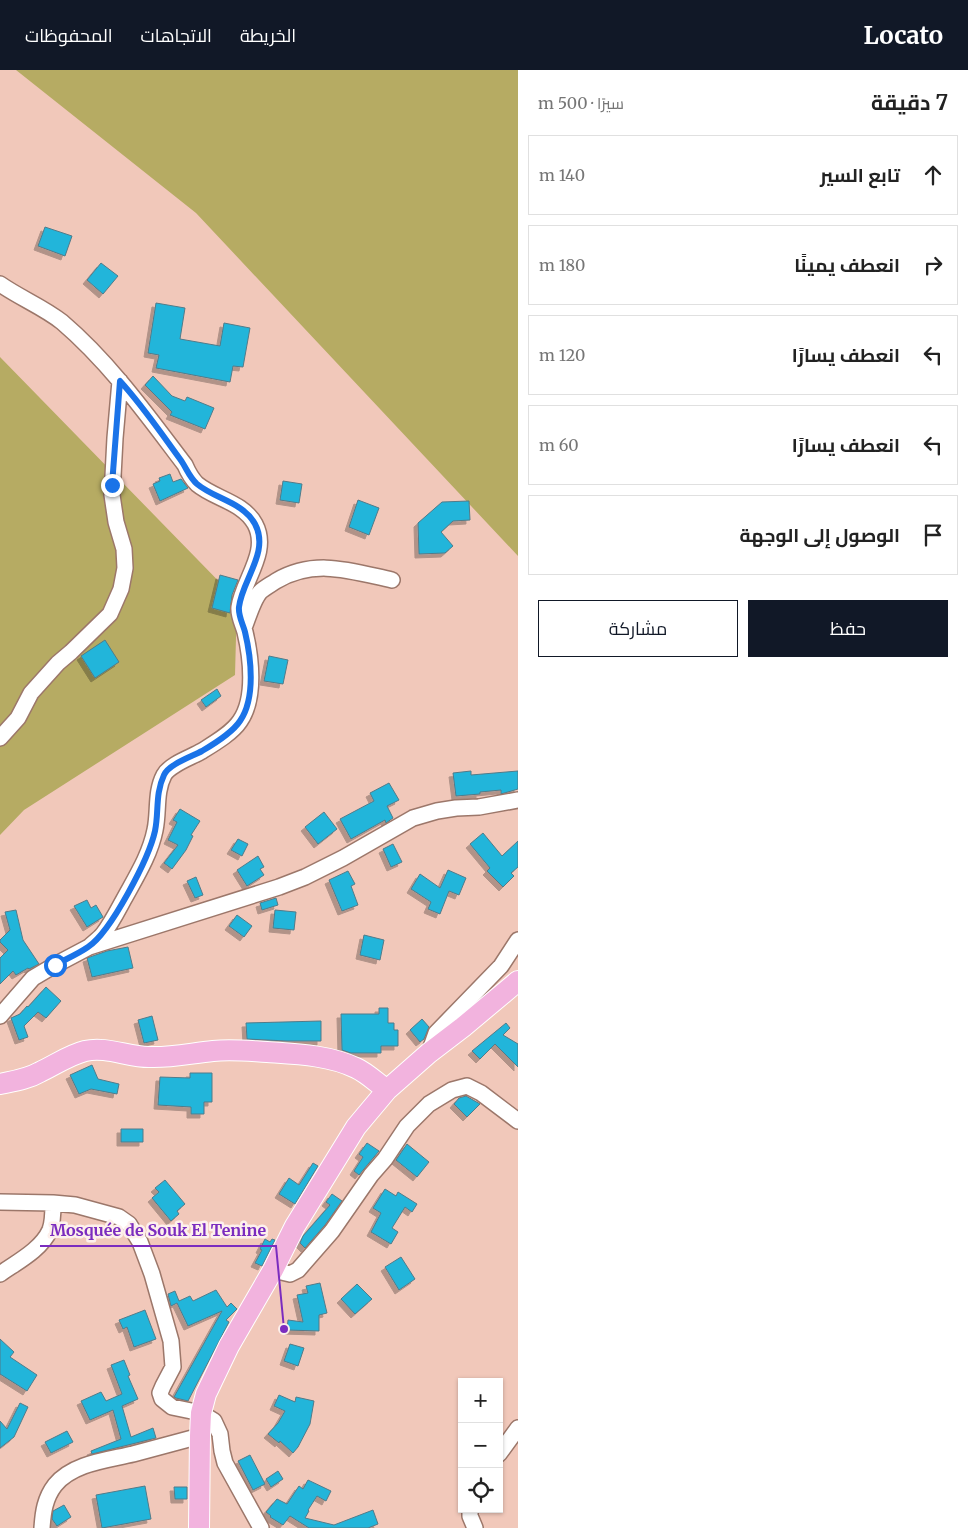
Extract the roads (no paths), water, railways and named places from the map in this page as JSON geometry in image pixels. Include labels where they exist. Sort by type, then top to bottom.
[{"type":"main road","points":[[199,1528],[200,1436],[206,1394],[229,1346],[273,1270],[295,1226],[336,1157],[356,1128],[387,1090],[429,1053],[518,981]]},
{"type":"main road","points":[[0,1084],[39,1073],[65,1058],[85,1051],[99,1050],[148,1058],[233,1050],[316,1056],[340,1062],[358,1069],[387,1090]]},
{"type":"street","points":[[0,284],[60,321],[81,339],[148,415],[184,465],[191,478],[205,489],[248,513],[256,526],[259,536],[259,550],[238,608],[250,654],[249,696],[243,715],[240,722],[229,732],[202,751],[171,767],[164,774],[157,800],[156,828],[148,854],[103,934],[89,947]]},
{"type":"street","points":[[0,738],[18,718],[31,693],[58,663],[110,614],[121,590],[125,568],[124,549],[116,522],[112,495],[120,381]]},
{"type":"street","points":[[244,628],[261,591],[283,577],[300,570],[314,567],[337,568],[392,580]]},
{"type":"street","points":[[0,1016],[33,978],[89,947],[305,877],[343,858],[413,818],[437,811],[478,807],[518,800]]},
{"type":"street","points":[[429,1053],[436,1033],[501,966],[518,940]]},
{"type":"street","points":[[273,1270],[290,1274],[298,1270],[332,1231],[408,1126],[429,1104],[452,1090],[467,1086],[481,1093],[518,1121]]},
{"type":"street","points":[[0,1202],[75,1205],[119,1217],[129,1224],[140,1242],[152,1274],[171,1341],[173,1368],[160,1393],[162,1398],[172,1407],[202,1413],[214,1421],[218,1427],[225,1463],[261,1528]]},
{"type":"street","points":[[0,1274],[35,1250],[43,1241],[50,1229],[53,1203]]},
{"type":"street","points":[[503,1449],[518,1428]]},
{"type":"street","points":[[42,1528],[47,1497],[56,1484],[68,1473],[87,1466],[200,1436]]},
{"type":"street","points":[[470,1513],[475,1528]]},
{"type":"place","name":"Mosquée de Souk El Tenine","points":[[284,1329]]}]
